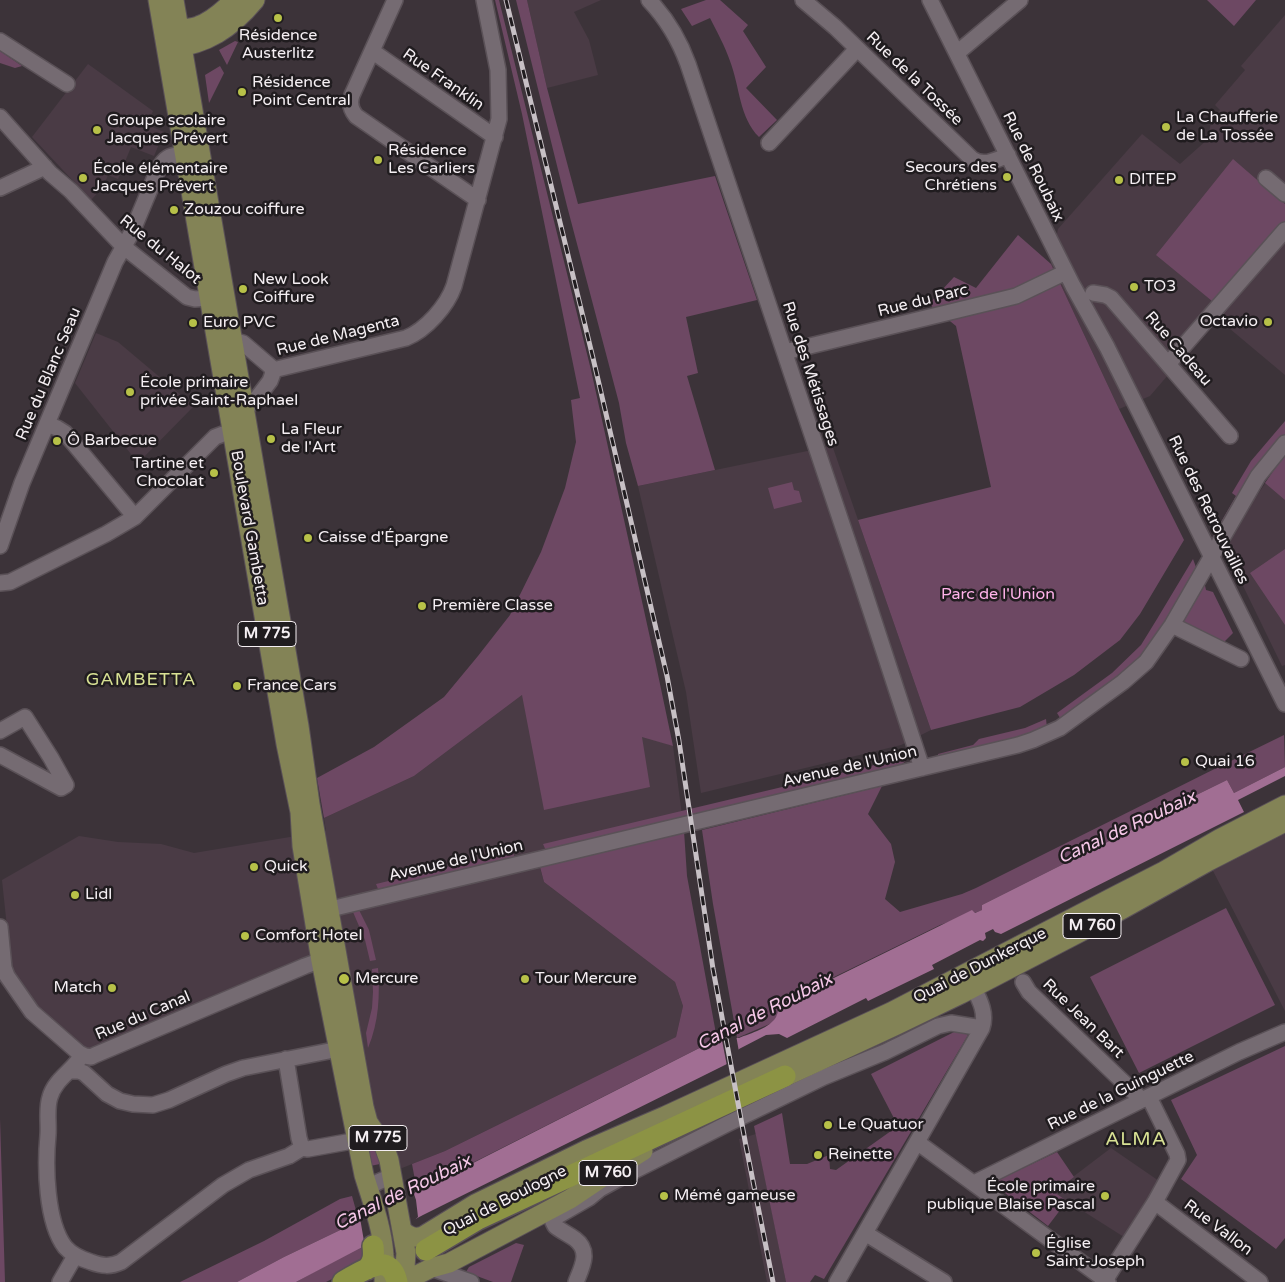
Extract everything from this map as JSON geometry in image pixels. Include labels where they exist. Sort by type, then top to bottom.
[{"type":"highway","name":"Quai de Boulogne","points":[[427,1254],[478,1219],[785,1076]]},
{"type":"highway","name":"Quai de Boulogne","points":[[427,1254],[480,1211],[706,1101],[750,1077]]},
{"type":"highway","points":[[379,1272],[372,1264],[373,1259],[386,1240]]},
{"type":"highway","points":[[344,1282],[379,1272],[388,1266],[402,1282]]},
{"type":"main road","name":"Boulevard Gambetta","points":[[158,0],[173,40],[218,297],[240,431],[284,736],[300,812],[302,846],[321,911],[358,1107]]},
{"type":"main road","name":"Boulevard Gambetta","points":[[173,40],[174,0]]},
{"type":"main road","points":[[173,40],[221,12],[234,0]]},
{"type":"main road","points":[[173,40],[201,42],[227,28],[255,0]]},
{"type":"main road","name":"Boulevard Gambetta","points":[[218,297],[233,340],[244,406],[240,431]]},
{"type":"main road","name":"Quai de Dunkerque","points":[[785,1076],[895,1026],[970,980],[1142,882],[1285,805]]},
{"type":"main road","name":"Quai de Dunkerque","points":[[750,1077],[891,1012],[970,980],[1094,925],[1209,861],[1285,822]]},
{"type":"main road","name":"Boulevard Gambetta","points":[[329,959],[339,1049],[358,1107]]},
{"type":"main road","name":"M 760","points":[[402,1282],[427,1254],[449,1263],[570,1199],[665,1138],[785,1076]]},
{"type":"main road","name":"M 760","points":[[386,1240],[423,1236],[465,1210],[520,1182],[603,1142],[750,1077]]},
{"type":"main road","name":"M 775","points":[[358,1107],[358,1140],[368,1194],[386,1240],[406,1247],[402,1282]]},
{"type":"main road","name":"M 775","points":[[358,1107],[386,1151],[394,1184],[386,1240]]},
{"type":"main road","points":[[406,1260],[427,1254]]},
{"type":"street","points":[[395,0],[351,99],[353,113],[478,200]]},
{"type":"street","name":"Rue de Magenta","points":[[273,370],[402,340],[418,332],[440,312],[451,294],[495,137],[499,115],[498,70],[484,0]]},
{"type":"street","name":"Rue des Métissages","points":[[649,0],[668,24],[683,50],[922,768]]},
{"type":"street","name":"Rue de la Tossée","points":[[803,0],[835,27],[974,161],[981,163],[989,162],[1008,155]]},
{"type":"street","name":"Rue de Roubaix","points":[[930,0],[1066,272],[1107,347]]},
{"type":"street","points":[[957,53],[1020,0]]},
{"type":"street","points":[[0,41],[67,84]]},
{"type":"street","points":[[769,142],[857,49]]},
{"type":"street","name":"Rue Franklin","points":[[372,51],[495,137]]},
{"type":"street","name":"Rue du Halot","points":[[0,117],[45,167],[71,191],[124,247],[187,297],[195,300],[218,297]]},
{"type":"street","name":"Rue du Blanc Seau","points":[[0,546],[16,497],[115,262],[132,232],[162,162],[169,157],[192,150]]},
{"type":"street","points":[[0,188],[45,167]]},
{"type":"street","points":[[1266,178],[1285,194]]},
{"type":"street","points":[[1168,364],[1285,230]]},
{"type":"street","name":"Rue du Parc","points":[[785,352],[1008,298],[1066,272]]},
{"type":"street","name":"Rue Cadeau","points":[[1094,293],[1111,298],[1230,436]]},
{"type":"street","name":"Rue de Magenta","points":[[233,340],[239,340],[243,343],[273,370]]},
{"type":"street","name":"Rue des Retrouvailles","points":[[1107,347],[1283,698]]},
{"type":"street","name":"Rue de Magenta","points":[[244,406],[254,402],[271,379],[273,370]]},
{"type":"street","points":[[47,424],[65,433],[135,517]]},
{"type":"street","points":[[0,584],[10,582],[106,534],[135,517],[215,436],[240,431]]},
{"type":"street","name":"Avenue de l'Union","points":[[321,911],[922,768],[1040,738],[1060,728],[1104,697],[1135,673],[1153,654],[1172,625],[1258,476],[1285,443]]},
{"type":"street","points":[[1172,625],[1241,659]]},
{"type":"street","points":[[0,731],[24,717],[66,785],[61,788],[0,755]]},
{"type":"street","points":[[31,771],[51,758]]},
{"type":"street","name":"Rue du Canal","points":[[0,927],[4,968],[7,976],[32,1012],[87,1056],[297,970],[329,959]]},
{"type":"street","points":[[837,1282],[982,1028],[984,1012],[970,980]]},
{"type":"street","name":"Rue Jean Bart","points":[[1023,982],[1029,992],[1058,1020],[1146,1098]]},
{"type":"street","points":[[576,1282],[585,1259],[584,1253],[578,1242],[555,1226],[553,1222],[556,1216],[620,1178],[727,1124],[824,1077],[885,1052],[938,1026],[951,1023],[982,1028]]},
{"type":"street","name":"Rue de la Guinguette","points":[[974,1183],[1239,1052],[1285,1032]]},
{"type":"street","points":[[69,1071],[79,1071],[88,1076],[108,1094],[120,1101],[153,1105],[169,1100],[234,1071],[339,1049]]},
{"type":"street","points":[[95,1083],[90,1074],[87,1056],[63,1076],[54,1087],[49,1101],[46,1146],[47,1187],[55,1227],[66,1247],[75,1256],[83,1260],[106,1266],[116,1264],[127,1258],[223,1185],[258,1166],[289,1156],[302,1148]]},
{"type":"street","points":[[286,1059],[302,1148]]},
{"type":"street","points":[[917,1142],[1106,1281],[1177,1164],[1178,1158],[1146,1098]]},
{"type":"street","points":[[302,1148],[308,1150],[358,1140]]},
{"type":"street","points":[[368,1194],[378,1182],[394,1184]]},
{"type":"street","name":"Rue Vallon","points":[[1154,1202],[1260,1282]]},
{"type":"street","points":[[865,1233],[944,1282]]},
{"type":"street","points":[[427,1254],[471,1282]]},
{"type":"street","points":[[60,1282],[75,1256]]},
{"type":"shaded area","points":[[527,0],[601,0],[574,12],[589,40],[598,75],[547,88]]},
{"type":"shaded area","points":[[1285,15],[1285,375],[1217,318],[1150,396],[1119,409],[1051,264],[1058,229],[1142,134],[1180,164],[1208,139],[1211,122],[1220,110],[1215,105],[1245,70],[1241,66]]},
{"type":"shaded area","name":"Groupe scolaire Jacques Prévert","points":[[88,64],[153,111],[149,120],[150,124],[152,127],[164,132],[154,156],[131,147],[118,179],[108,175],[103,187],[91,200],[32,137]]},
{"type":"shaded area","name":"École primaire privée Saint-Raphael","points":[[96,333],[118,342],[194,406],[138,463],[75,383]]},
{"type":"shaded area","points":[[832,445],[931,730],[901,745],[701,793],[686,692],[638,486]]},
{"type":"shaded area","points":[[1285,454],[1285,665],[1282,666],[1229,557],[1228,546],[1254,500]]},
{"type":"shaded area","points":[[522,695],[673,746],[684,831],[540,868],[544,882],[675,982],[683,1006],[676,1037],[445,1151],[397,1170],[373,1124],[340,952],[92,1051],[81,1049],[35,1011],[12,974],[2,880],[79,836],[118,842],[161,844],[194,853],[326,831],[324,818],[414,776]]},
{"type":"shaded area","points":[[1285,767],[1285,776],[1238,800],[1244,812],[1001,934],[993,929],[985,933],[986,938],[983,941],[980,940],[932,965],[934,969],[868,1001],[866,998],[787,1038],[779,1034],[766,1035],[739,1049],[731,1062],[423,1215],[296,1282],[237,1282],[725,1035],[739,1038],[760,1030],[777,1016],[779,1005],[972,910],[975,913],[982,910],[982,905],[1177,807],[1176,805],[1227,780],[1234,793]]},
{"type":"shaded area","points":[[1285,829],[1285,1011],[1210,865]]},
{"type":"shaded area","points":[[756,1134],[786,1282],[767,1282],[739,1139]]},
{"type":"shaded area","name":"École primaire publique Blaise Pascal","points":[[1111,1148],[1159,1181],[1124,1237],[1053,1192]]},
{"type":"green space","points":[[495,0],[499,0],[591,370],[673,746],[642,737],[650,787],[544,810],[522,695],[414,776],[324,818],[317,778],[374,747],[444,697],[510,615],[541,552],[565,488],[576,442],[571,400],[580,398],[522,114]]},
{"type":"green space","points":[[516,0],[527,0],[547,88],[578,204],[715,176],[757,300],[686,317],[698,373],[687,376],[715,470],[638,486],[626,443],[619,403],[567,206]]},
{"type":"green space","points":[[706,0],[720,0],[748,25],[743,31],[766,67],[746,88],[777,120],[759,137],[747,120],[728,55],[710,18],[692,26],[681,9]]},
{"type":"green space","points":[[1207,0],[1256,0],[1234,26]]},
{"type":"green space","points":[[235,41],[238,42],[227,65],[219,50]]},
{"type":"green space","points":[[0,51],[22,66],[15,68],[0,63]]},
{"type":"green space","points":[[220,66],[224,73],[209,103],[205,75]]},
{"type":"green space","points":[[1233,159],[1285,204],[1285,221],[1212,301],[1156,255]]},
{"type":"green space","name":"Parc de l'Union","points":[[1018,235],[1051,264],[1119,409],[1184,540],[1140,614],[1120,640],[1074,675],[1020,707],[931,730],[858,520],[991,487],[956,326],[929,304],[954,277],[976,288]]},
{"type":"green space","points":[[1285,421],[1285,435],[1271,450],[1219,534],[1217,529],[1236,496],[1232,493],[1251,461]]},
{"type":"green space","points":[[1285,454],[1285,500],[1265,483]]},
{"type":"green space","points":[[792,482],[794,490],[799,491],[802,502],[774,509],[768,488]]},
{"type":"green space","points":[[1285,549],[1285,625],[1250,573]]},
{"type":"green space","points":[[1193,559],[1197,570],[1177,606],[1136,666],[1062,721],[1057,713],[1112,673],[1141,645]]},
{"type":"green space","points":[[1204,581],[1206,590],[1213,592],[1233,633],[1221,645],[1181,622]]},
{"type":"green space","points":[[1046,719],[1047,728],[1028,737],[938,758],[938,754],[973,745],[979,739],[1025,728]]},
{"type":"green space","points":[[1284,735],[1285,767],[1234,793],[1227,780],[1176,805],[1177,807],[982,905],[983,910],[940,925],[779,1004],[777,1016],[772,1023],[737,1038],[702,830],[882,786],[868,814],[891,844],[895,862],[885,899],[900,912],[962,894],[976,888]]},
{"type":"green space","points":[[908,757],[896,769],[547,853],[543,844]]},
{"type":"green space","points":[[684,831],[687,876],[717,1039],[417,1191],[412,1164],[445,1151],[676,1037],[683,1006],[675,982],[544,882],[540,867]]},
{"type":"green space","points":[[513,851],[515,860],[454,875],[429,877],[378,889],[376,884]]},
{"type":"green space","points":[[1226,908],[1275,1005],[1139,1073],[1090,977]]},
{"type":"green space","points":[[359,910],[369,930],[376,960],[370,961],[365,940],[353,912]]},
{"type":"green space","points":[[378,968],[378,1008],[368,1048],[366,1033],[372,1008],[372,969]]},
{"type":"green space","points":[[960,1029],[968,1035],[824,1279],[815,1275],[810,1282],[786,1282],[754,1126],[782,1113],[790,1164],[807,1164],[829,1155],[830,1169],[836,1170],[898,1126],[871,1074]]},
{"type":"green space","points":[[1285,1046],[1285,1238],[1276,1249],[1181,1179],[1197,1155],[1171,1100]]},
{"type":"green space","points":[[0,1119],[5,1282],[0,1282]]},
{"type":"green space","points":[[362,1129],[385,1163],[370,1166]]},
{"type":"green space","points":[[1057,1152],[1074,1177],[1054,1192],[1067,1201],[1048,1226],[992,1183]]},
{"type":"green space","points":[[352,1196],[359,1221],[237,1282],[180,1282],[264,1241],[340,1199]]},
{"type":"green space","points":[[516,1243],[524,1245],[511,1282],[493,1282],[466,1272],[469,1267]]},
{"type":"green space","points":[[362,1246],[364,1259],[358,1266],[326,1282],[296,1282]]},
{"type":"pier","points":[[725,1033],[736,1035],[739,1052],[732,1063],[727,1066],[721,1035]]},
{"type":"pier","points":[[413,1191],[418,1217],[410,1224],[392,1201]]},
{"type":"pier","points":[[388,1203],[393,1233],[365,1247],[360,1218]]},
{"type":"railway","points":[[506,0],[593,358],[667,676],[679,741],[713,969],[773,1282]]},
{"type":"place","name":"Résidence Austerlitz","points":[[278,18]]},
{"type":"place","name":"Résidence Point Central","points":[[242,92]]},
{"type":"place","name":"La Chaufferie de La Tossée","points":[[1166,127]]},
{"type":"place","name":"Groupe scolaire Jacques Prévert","points":[[97,130]]},
{"type":"place","name":"Résidence Les Carliers","points":[[378,160]]},
{"type":"place","name":"Secours des Chrétiens","points":[[1007,177]]},
{"type":"place","name":"École élémentaire Jacques Prévert","points":[[83,178]]},
{"type":"place","name":"DITEP","points":[[1119,180]]},
{"type":"place","name":"Zouzou coiffure","points":[[174,210]]},
{"type":"place","name":"TO3","points":[[1134,287]]},
{"type":"place","name":"New Look Coiffure","points":[[243,289]]},
{"type":"place","name":"Octavio","points":[[1268,322]]},
{"type":"place","name":"Euro PVC","points":[[193,323]]},
{"type":"place","name":"École primaire privée Saint-Raphael","points":[[130,392]]},
{"type":"place","name":"La Fleur de l'Art","points":[[271,439]]},
{"type":"place","name":"Ô Barbecue","points":[[57,441]]},
{"type":"place","name":"Tartine et Chocolat","points":[[214,473]]},
{"type":"place","name":"Caisse d'Épargne","points":[[308,538]]},
{"type":"place","name":"Première Classe","points":[[422,606]]},
{"type":"place","name":"France Cars","points":[[237,686]]},
{"type":"place","name":"Quai 16","points":[[1185,762]]},
{"type":"place","name":"Quick","points":[[254,867]]},
{"type":"place","name":"Lidl","points":[[75,895]]},
{"type":"place","name":"Comfort Hotel","points":[[245,936]]},
{"type":"place","name":"Mercure","points":[[344,979]]},
{"type":"place","name":"Tour Mercure","points":[[525,979]]},
{"type":"place","name":"Match","points":[[112,988]]},
{"type":"place","name":"Le Quatuor","points":[[828,1125]]},
{"type":"place","name":"Reinette","points":[[818,1155]]},
{"type":"place","name":"Mémé gameuse","points":[[664,1196]]},
{"type":"place","name":"École primaire publique Blaise Pascal","points":[[1105,1196]]},
{"type":"place","name":"Église Saint-Joseph","points":[[1036,1253]]},
{"type":"district","name":"GAMBETTA","points":[[141,680]]},
{"type":"district","name":"ALMA","points":[[1136,1140]]},
{"type":"water label","name":"Canal de Roubaix","points":[[1127,828]]},
{"type":"water label","name":"Canal de Roubaix","points":[[765,1012]]},
{"type":"water label","name":"Canal de Roubaix","points":[[403,1193]]}]
